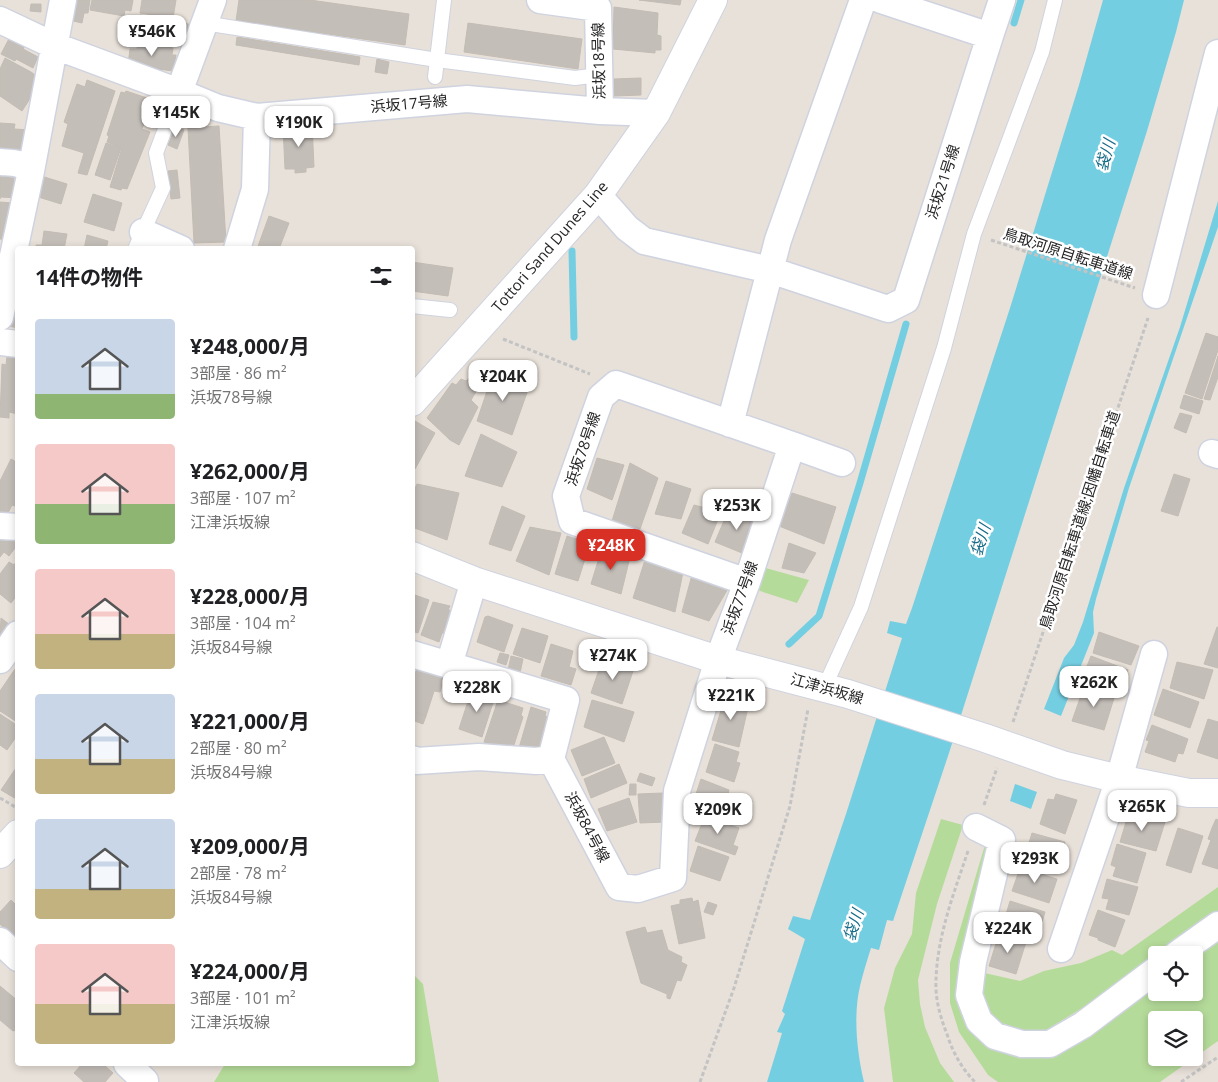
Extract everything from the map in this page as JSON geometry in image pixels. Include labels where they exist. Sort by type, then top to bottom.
[{"type":"street","points":[[0,317],[7,250],[31,171],[63,0]]},
{"type":"street","name":"Tottori Sand Dunes Line","points":[[415,399],[598,195],[656,113],[713,0]]},
{"type":"street","points":[[730,424],[778,240],[863,0]]},
{"type":"street","points":[[881,0],[990,36]]},
{"type":"street","name":"浜坂21号線","points":[[598,195],[626,228],[644,241],[770,270],[888,309],[906,300],[1002,0]]},
{"type":"street","name":"浜坂18号線","points":[[551,1],[598,8],[600,111]]},
{"type":"street","points":[[179,92],[209,12]]},
{"type":"street","name":"浜坂17号線","points":[[0,20],[55,46],[218,108],[257,117],[467,99],[600,111],[656,113]]},
{"type":"street","points":[[1156,294],[1218,53]]},
{"type":"street","points":[[238,246],[255,189],[257,117]]},
{"type":"street","points":[[0,162],[22,164],[31,171]]},
{"type":"street","points":[[139,240],[167,246]]},
{"type":"street","points":[[0,342],[15,344]]},
{"type":"street","points":[[616,384],[842,463]]},
{"type":"street","name":"浜坂78号線","points":[[616,384],[601,397],[566,496],[572,521],[747,582]]},
{"type":"street","name":"浜坂77号線","points":[[718,660],[747,582],[792,445]]},
{"type":"street","points":[[0,526],[15,527]]},
{"type":"street","name":"江津浜坂線","points":[[415,557],[474,581],[718,660],[828,689],[995,742],[1062,766],[1118,780],[1189,793],[1218,793]]},
{"type":"street","points":[[449,665],[474,581]]},
{"type":"street","points":[[0,660],[15,638]]},
{"type":"street","points":[[1061,949],[1118,780],[1154,654]]},
{"type":"street","points":[[415,655],[566,700],[551,759],[536,761],[479,757],[415,760]]},
{"type":"street","name":"浜坂84号線","points":[[551,759],[619,886],[638,888],[673,878],[677,791],[718,660]]},
{"type":"street","points":[[976,827],[1002,840],[973,962],[970,995],[979,1020],[996,1036],[1022,1044],[1050,1044],[1083,1025],[1148,976]]},
{"type":"street","points":[[0,854],[15,837]]},
{"type":"street","points":[[1189,946],[1218,925]]},
{"type":"street","points":[[0,941],[15,955]]},
{"type":"lane","points":[[435,77],[444,0]]},
{"type":"lane","points":[[828,689],[861,607],[944,348],[974,234],[1042,52],[1055,0]]},
{"type":"lane","points":[[209,12],[437,60],[575,78],[600,75]]},
{"type":"lane","points":[[139,240],[162,188],[156,153],[179,92]]},
{"type":"lane","points":[[415,306],[450,310]]},
{"type":"path","name":"鳥取河原自転車道線","points":[[974,234],[1156,294]]},
{"type":"path","name":"鳥取河原自転車道線;因幡自転車道","points":[[995,742],[1156,294]]},
{"type":"path","points":[[478,329],[616,384]]},
{"type":"path","points":[[700,1082],[734,988],[828,689]]},
{"type":"path","points":[[0,798],[15,807]]},
{"type":"path","points":[[1181,1082],[1218,1057]]},
{"type":"green space","points":[[762,567],[809,580],[797,603],[757,590]]},
{"type":"green space","points":[[941,819],[963,825],[937,904],[918,980],[920,1004],[925,1027],[940,1063],[954,1082],[893,1082],[884,1008],[895,968],[912,934],[916,893]]},
{"type":"green space","points":[[987,838],[996,844],[962,994],[1023,1053],[1148,983],[1148,1001],[1203,1001],[1203,946],[1218,932],[1218,1041],[1203,1052],[1203,1011],[1148,1011],[1148,1066],[1183,1066],[1160,1082],[998,1082],[988,1075],[959,1032],[950,1003],[950,963]]},
{"type":"green space","points":[[1218,887],[1218,918],[1180,946],[1148,946],[1148,968],[1038,1035],[1001,1028],[978,998],[980,972],[1020,981],[1044,971],[1081,963],[1112,950],[1122,955]]},
{"type":"green space","points":[[415,976],[423,984],[439,1082],[214,1082],[224,1066],[415,1066]]},
{"type":"water","name":"袋川","points":[[1103,0],[1184,0],[1147,131],[949,753],[893,921],[887,920],[879,950],[871,948],[865,967],[858,998],[856,1022],[859,1059],[864,1082],[767,1082],[782,1033],[777,1032],[785,1014],[782,1011],[805,939],[788,929],[793,916],[810,920],[846,814],[902,638],[887,633],[890,621],[906,624],[912,608],[1010,308],[1079,85]]},
{"type":"water","points":[[1218,201],[1218,227],[1129,488],[1096,599],[1093,612],[1094,633],[1061,716],[1044,709],[1064,658],[1074,645],[1083,622],[1124,488],[1180,327]]},
{"type":"water","points":[[1015,784],[1037,792],[1031,809],[1010,801]]},
{"type":"building","points":[[73,0],[90,0],[88,13],[84,13],[82,23],[69,20]]},
{"type":"building","points":[[92,0],[133,0],[131,11],[125,10],[124,16],[90,10]]},
{"type":"building","points":[[142,0],[176,0],[173,18],[140,13]]},
{"type":"building","points":[[239,0],[310,0],[409,14],[405,45],[236,21]]},
{"type":"building","points":[[639,0],[681,0],[680,5]]},
{"type":"building","points":[[31,4],[41,4],[41,12],[30,11]]},
{"type":"building","points":[[614,7],[658,13],[657,35],[661,36],[661,50],[655,50],[655,53],[613,49]]},
{"type":"building","points":[[140,15],[176,22],[173,44],[166,43],[166,45],[131,39],[132,33],[140,35]]},
{"type":"building","points":[[180,22],[195,26],[193,35],[178,31]]},
{"type":"building","points":[[468,23],[582,39],[578,69],[464,52]]},
{"type":"building","points":[[11,35],[26,43],[23,49],[38,57],[33,68],[1,54]]},
{"type":"building","points":[[237,37],[360,57],[359,65],[236,45]]},
{"type":"building","points":[[138,43],[173,48],[172,55],[176,55],[173,71],[128,65],[130,49],[137,49]]},
{"type":"building","points":[[5,58],[42,80],[22,111],[0,96],[0,69]]},
{"type":"building","points":[[377,59],[389,62],[387,74],[375,72]]},
{"type":"building","points":[[641,78],[641,95],[614,96],[614,79]]},
{"type":"building","points":[[87,80],[115,91],[87,175],[78,173],[84,153],[62,146],[68,124],[64,122],[77,84],[85,87]]},
{"type":"building","points":[[126,91],[147,98],[145,103],[151,104],[142,129],[150,132],[127,189],[122,188],[121,190],[110,187],[122,148],[107,142],[109,136],[107,135],[121,92],[125,93]]},
{"type":"building","points":[[0,123],[15,124],[14,129],[31,130],[28,157],[0,154]]},
{"type":"building","points":[[312,124],[314,167],[306,168],[306,172],[295,173],[295,169],[285,169],[283,126]]},
{"type":"building","points":[[176,126],[184,130],[177,149],[168,145]]},
{"type":"building","points":[[219,126],[226,242],[194,243],[188,128]]},
{"type":"building","points":[[106,143],[121,148],[110,180],[95,175]]},
{"type":"building","points":[[0,167],[14,168],[14,192],[21,198],[0,197]]},
{"type":"building","points":[[177,170],[180,198],[171,199],[168,171]]},
{"type":"building","points":[[38,175],[67,184],[61,204],[32,195]]},
{"type":"building","points":[[93,194],[122,203],[114,231],[84,222]]},
{"type":"building","points":[[0,202],[12,203],[9,240],[0,239]]},
{"type":"building","points":[[269,216],[289,223],[280,246],[258,246]]},
{"type":"building","points":[[44,231],[67,234],[65,246],[36,246],[42,245]]},
{"type":"building","points":[[87,235],[108,241],[107,246],[85,246]]},
{"type":"building","points":[[415,262],[453,268],[448,296],[415,291]]},
{"type":"building","points":[[15,290],[15,327],[4,325]]},
{"type":"building","points":[[1206,333],[1218,337],[1218,350],[1202,399],[1185,393]]},
{"type":"building","points":[[7,356],[15,356],[15,413],[9,412],[9,418],[0,417],[2,364],[6,365]]},
{"type":"building","points":[[1218,356],[1218,377],[1210,400],[1204,399]]},
{"type":"building","points":[[494,370],[514,376],[513,378],[530,384],[512,435],[477,421]]},
{"type":"building","points":[[469,378],[478,385],[471,400],[478,407],[459,445],[450,440],[427,418],[452,383],[456,385],[461,379],[466,381]]},
{"type":"building","points":[[1184,395],[1203,401],[1199,414],[1180,408]]},
{"type":"building","points":[[1180,413],[1192,416],[1186,433],[1174,428]]},
{"type":"building","points":[[415,421],[435,433],[415,469]]},
{"type":"building","points":[[481,434],[517,452],[502,487],[465,476]]},
{"type":"building","points":[[597,458],[624,465],[612,500],[587,489]]},
{"type":"building","points":[[11,459],[15,461],[15,506],[12,505],[8,513],[0,512],[0,481]]},
{"type":"building","points":[[630,463],[658,478],[640,529],[612,521]]},
{"type":"building","points":[[1174,474],[1190,479],[1178,516],[1161,511]]},
{"type":"building","points":[[666,481],[691,489],[681,519],[655,514]]},
{"type":"building","points":[[417,484],[459,493],[447,540],[415,528],[415,488]]},
{"type":"building","points":[[792,493],[836,507],[824,544],[779,526]]},
{"type":"building","points":[[694,505],[721,512],[708,544],[682,533]]},
{"type":"building","points":[[502,506],[525,516],[511,551],[489,544]]},
{"type":"building","points":[[729,509],[758,517],[747,555],[715,542]]},
{"type":"building","points":[[530,527],[561,533],[549,575],[516,561]]},
{"type":"building","points":[[0,535],[15,538],[15,548],[9,556],[4,552],[0,557]]},
{"type":"building","points":[[567,536],[590,543],[578,581],[555,574]]},
{"type":"building","points":[[789,543],[816,553],[804,573],[782,568]]},
{"type":"building","points":[[602,548],[630,557],[621,594],[591,584]]},
{"type":"building","points":[[645,560],[683,572],[675,612],[633,598]]},
{"type":"building","points":[[9,562],[14,565],[15,564],[15,598],[11,603],[0,594],[0,574]]},
{"type":"building","points":[[692,575],[729,587],[709,621],[682,612]]},
{"type":"building","points":[[415,595],[429,600],[418,633],[415,632]]},
{"type":"building","points":[[433,602],[450,606],[448,610],[454,611],[447,634],[442,633],[439,642],[421,635]]},
{"type":"building","points":[[488,616],[513,625],[504,652],[477,642],[485,617]]},
{"type":"building","points":[[1,618],[10,625],[2,637],[0,635]]},
{"type":"building","points":[[1218,627],[1218,668],[1204,664]]},
{"type":"building","points":[[522,628],[548,636],[540,663],[513,654]]},
{"type":"building","points":[[1099,632],[1139,646],[1131,665],[1093,653]]},
{"type":"building","points":[[551,644],[573,651],[569,667],[576,669],[571,685],[541,676]]},
{"type":"building","points":[[500,653],[509,655],[506,665],[497,662]]},
{"type":"building","points":[[511,656],[523,659],[520,673],[508,670]]},
{"type":"building","points":[[1091,656],[1128,670],[1119,692],[1082,679]]},
{"type":"building","points":[[603,658],[634,668],[622,704],[591,693]]},
{"type":"building","points":[[1177,662],[1213,670],[1204,699],[1170,688]]},
{"type":"building","points":[[15,669],[15,721],[0,711],[0,691]]},
{"type":"building","points":[[417,669],[444,679],[440,692],[434,691],[426,716],[415,712]]},
{"type":"building","points":[[1085,684],[1115,695],[1104,730],[1072,721]]},
{"type":"building","points":[[1163,689],[1199,702],[1190,728],[1154,715]]},
{"type":"building","points":[[479,691],[495,696],[482,737],[459,729],[471,692],[478,694]]},
{"type":"building","points":[[726,694],[749,703],[739,747],[712,740]]},
{"type":"building","points":[[498,700],[523,708],[521,715],[523,717],[512,751],[484,742]]},
{"type":"building","points":[[592,700],[634,712],[624,742],[584,727]]},
{"type":"building","points":[[531,707],[546,712],[545,716],[549,717],[538,755],[519,748]]},
{"type":"building","points":[[415,713],[426,716],[423,724],[415,721]]},
{"type":"building","points":[[0,714],[15,724],[15,738],[7,750],[0,745]]},
{"type":"building","points":[[1208,719],[1218,722],[1218,759],[1197,752]]},
{"type":"building","points":[[1152,725],[1188,739],[1183,754],[1178,753],[1175,762],[1145,752],[1149,741],[1146,740]]},
{"type":"building","points":[[604,737],[615,763],[582,776],[571,750]]},
{"type":"building","points":[[715,744],[739,752],[736,762],[740,763],[734,782],[706,772]]},
{"type":"building","points":[[619,764],[627,783],[591,798],[584,779]]},
{"type":"building","points":[[15,769],[15,798],[1,790]]},
{"type":"building","points":[[640,773],[655,778],[652,786],[637,781]]},
{"type":"building","points":[[701,779],[729,790],[727,798],[739,802],[733,820],[692,806]]},
{"type":"building","points":[[630,784],[636,784],[636,795],[629,795]]},
{"type":"building","points":[[663,793],[665,822],[640,823],[638,794]]},
{"type":"building","points":[[1056,794],[1077,800],[1065,834],[1040,824],[1048,799],[1054,800]]},
{"type":"building","points":[[629,798],[637,822],[607,831],[598,809]]},
{"type":"building","points":[[690,808],[704,813],[701,822],[687,817]]},
{"type":"building","points":[[1129,812],[1165,822],[1156,851],[1120,842]]},
{"type":"building","points":[[705,816],[739,828],[733,845],[738,847],[735,855],[695,841]]},
{"type":"building","points":[[1216,819],[1218,820],[1218,869],[1202,864],[1211,840],[1208,839]]},
{"type":"building","points":[[1178,828],[1203,836],[1191,873],[1166,865]]},
{"type":"building","points":[[1032,833],[1065,842],[1057,868],[1024,859]]},
{"type":"building","points":[[1117,844],[1146,853],[1137,883],[1113,876],[1116,867],[1111,865]]},
{"type":"building","points":[[698,846],[729,857],[720,881],[690,871]]},
{"type":"building","points":[[1029,865],[1046,870],[1044,875],[1057,879],[1049,903],[1012,891],[1020,868],[1027,869]]},
{"type":"building","points":[[1107,879],[1138,887],[1129,915],[1106,909],[1109,899],[1102,898]]},
{"type":"building","points":[[692,898],[693,902],[698,900],[705,938],[679,944],[671,906],[680,904],[680,900]]},
{"type":"building","points":[[11,900],[15,904],[15,940],[0,924],[0,912]]},
{"type":"building","points":[[1010,901],[1045,912],[1037,939],[1002,928]]},
{"type":"building","points":[[708,902],[717,905],[713,915],[704,912]]},
{"type":"building","points":[[1098,910],[1125,920],[1115,947],[1089,935]]},
{"type":"building","points":[[645,927],[647,933],[662,930],[668,950],[682,957],[681,962],[687,965],[681,981],[677,980],[670,999],[667,998],[667,994],[641,983],[626,932]]},
{"type":"building","points":[[999,934],[1026,942],[1016,974],[989,966]]},
{"type":"building","points":[[0,986],[15,998],[15,1030],[13,1031],[0,1020]]},
{"type":"building","points":[[80,1066],[105,1066],[113,1073],[105,1082],[84,1082],[74,1073]]},
{"type":"waterway","points":[[1014,23],[1021,0]]},
{"type":"waterway","points":[[572,251],[574,337]]},
{"type":"waterway","points":[[789,644],[819,616],[906,324]]}]
